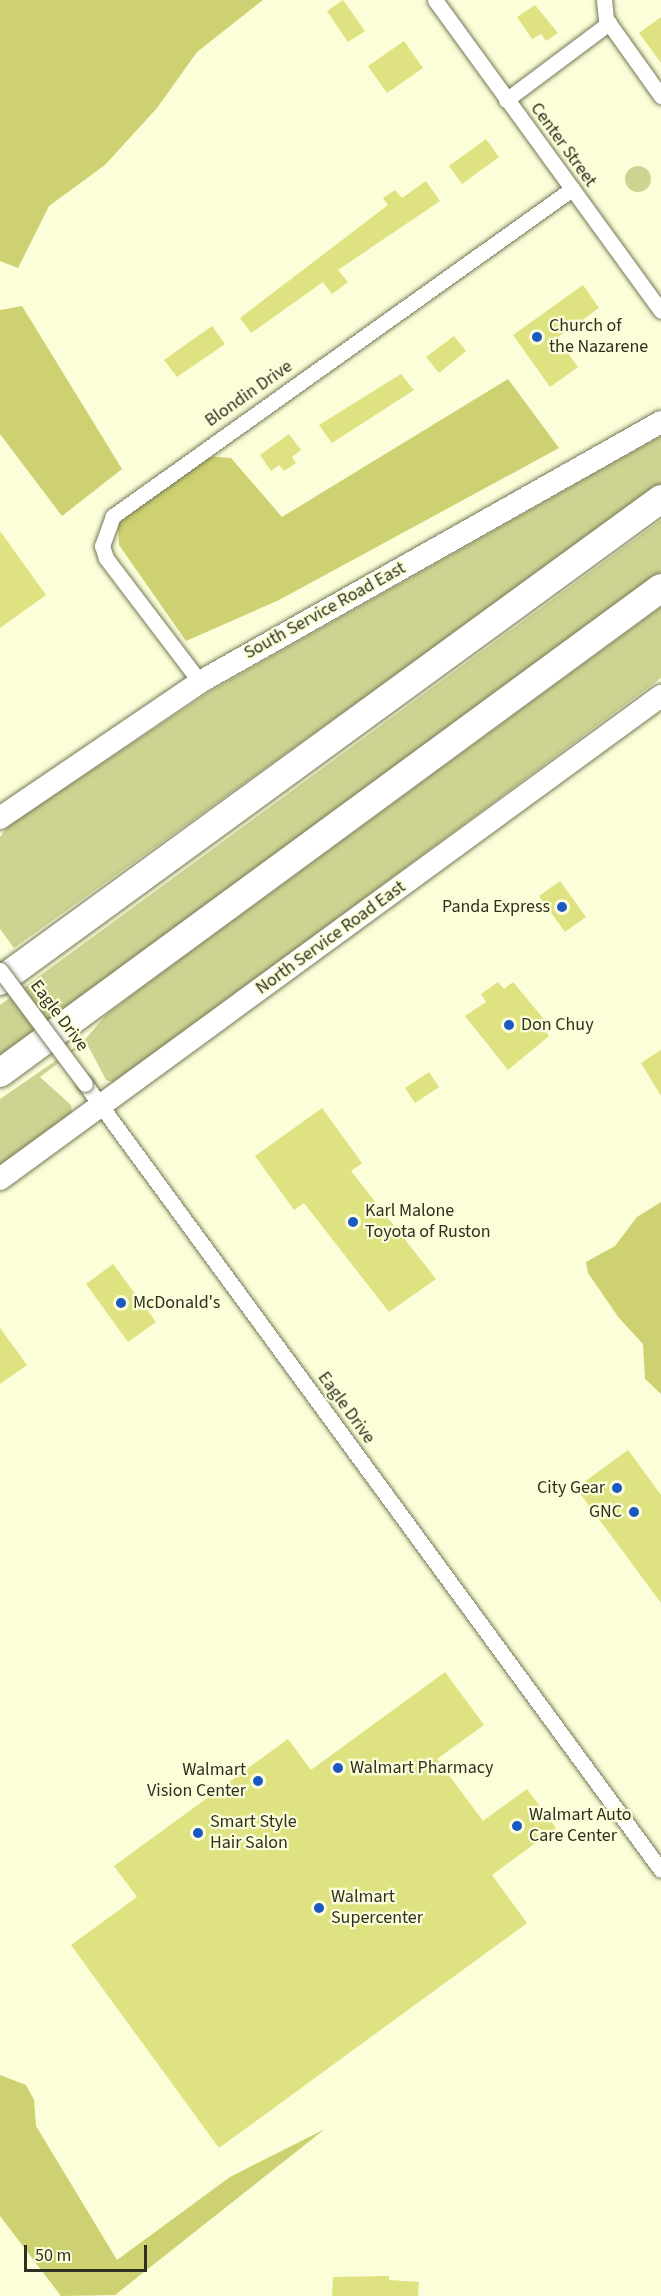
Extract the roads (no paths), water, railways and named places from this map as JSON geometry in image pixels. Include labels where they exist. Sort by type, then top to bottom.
[{"type":"highway","points":[[0,981],[661,499]]},
{"type":"highway","points":[[0,1073],[661,588]]},
{"type":"main road","name":"South Service Road East","points":[[0,818],[200,682],[661,422]]},
{"type":"main road","name":"North Service Road East","points":[[0,1179],[661,696]]},
{"type":"street","name":"Center Street","points":[[435,0],[661,311]]},
{"type":"street","points":[[604,0],[609,23],[661,96]]},
{"type":"street","points":[[506,100],[609,23]]},
{"type":"street","name":"Blondin Drive","points":[[200,682],[106,558],[102,546],[113,516],[572,189]]},
{"type":"street","name":"Eagle Drive","points":[[0,970],[661,1870]]},
{"type":"place","name":"Church of the Nazarene","points":[[537,337]]},
{"type":"place","name":"Panda Express","points":[[562,907]]},
{"type":"place","name":"Don Chuy","points":[[509,1025]]},
{"type":"place","name":"Karl Malone Toyota of Ruston","points":[[353,1222]]},
{"type":"place","name":"McDonald's","points":[[121,1303]]},
{"type":"place","name":"City Gear","points":[[617,1488]]},
{"type":"place","name":"GNC","points":[[634,1512]]},
{"type":"place","name":"Walmart Pharmacy","points":[[338,1768]]},
{"type":"place","name":"Walmart Vision Center","points":[[258,1781]]},
{"type":"place","name":"Walmart Auto Care Center","points":[[517,1826]]},
{"type":"place","name":"Smart Style Hair Salon","points":[[198,1833]]},
{"type":"place","name":"Walmart Supercenter","points":[[319,1908]]}]
